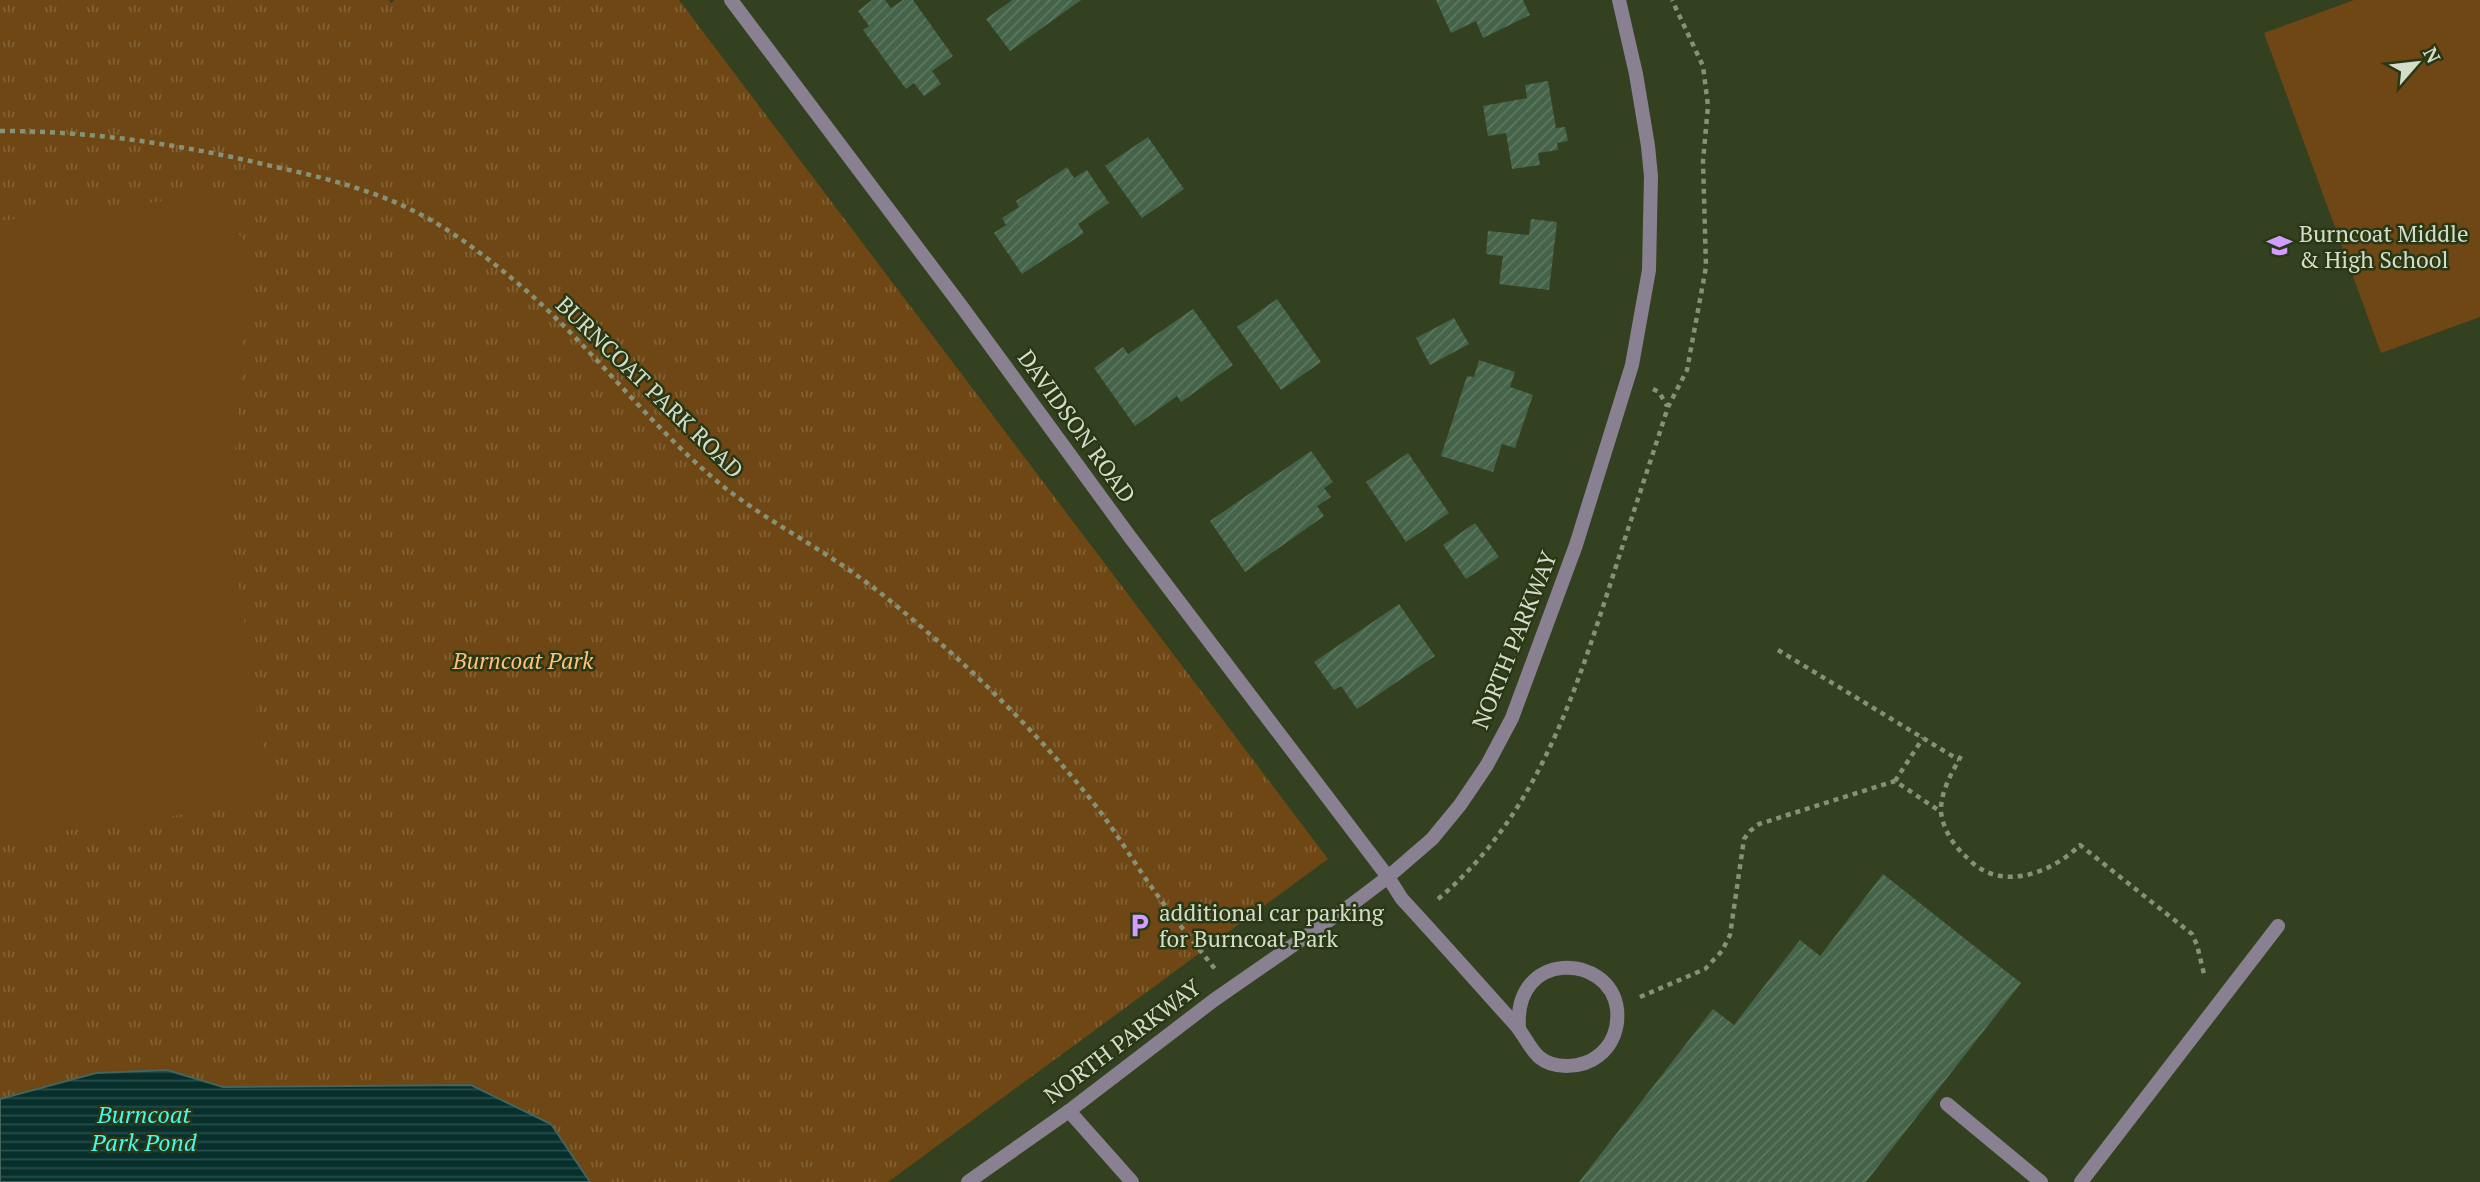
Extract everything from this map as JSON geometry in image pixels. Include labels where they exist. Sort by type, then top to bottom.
[{"type":"street","name":"DAVIDSON ROAD","points":[[731,0],[1402,899],[1519,1028]]},
{"type":"street","name":"NORTH PARKWAY","points":[[968,1182],[1388,877],[1432,839],[1460,805],[1487,765],[1512,718],[1576,545],[1632,365],[1649,270],[1651,176],[1636,74],[1619,0]]},
{"type":"street","points":[[2081,1182],[2278,926]]},
{"type":"street","points":[[1558,967],[1576,967],[1605,982],[1617,1006],[1617,1027],[1611,1043],[1601,1055],[1589,1063],[1567,1067],[1540,1058],[1519,1028],[1518,1012],[1526,988],[1541,974],[1558,967]]},
{"type":"street","points":[[1947,1104],[2041,1182]]},
{"type":"street","points":[[1069,1111],[1132,1182]]},
{"type":"path","name":"BURNCOAT PARK ROAD","points":[[0,131],[48,131],[203,150],[325,178],[410,209],[441,226],[509,276],[536,300],[593,355],[678,446],[725,487],[858,575],[953,654],[1035,736],[1089,797],[1158,896],[1231,989]]},
{"type":"path","points":[[1778,650],[1960,758],[1949,780],[1941,812],[1950,838],[1980,869],[1996,875],[2020,876],[2043,871],[2067,858],[2080,845],[2192,934],[2215,1009]]},
{"type":"path","points":[[1617,1006],[1704,969],[1722,951],[1730,935],[1744,839],[1751,831],[1774,818],[1895,781],[1923,738]]},
{"type":"path","points":[[1895,781],[1941,812]]},
{"type":"green space","name":"Burncoat Park","points":[[0,0],[389,0],[391,3],[395,0],[679,0],[1328,859],[888,1182],[0,1182]]},
{"type":"green space","points":[[2354,0],[2480,0],[2480,317],[2381,353],[2264,33]]},
{"type":"green space","points":[[212,195],[250,250],[230,522],[270,802],[0,840],[0,221]]},
{"type":"water","name":"Burncoat Park Pond","points":[[167,1070],[223,1087],[471,1085],[551,1124],[590,1182],[0,1182],[0,1099],[96,1073]]},
{"type":"building","points":[[872,0],[885,0],[891,8],[903,0],[913,0],[953,56],[932,71],[941,84],[924,96],[914,83],[906,89],[863,30],[869,26],[858,11]]},
{"type":"building","points":[[1012,0],[1081,0],[1010,51],[986,19]]},
{"type":"building","points":[[1436,0],[1523,0],[1530,15],[1483,38],[1476,21],[1451,33]]},
{"type":"building","points":[[1548,81],[1556,128],[1565,127],[1568,141],[1557,143],[1558,150],[1538,153],[1540,165],[1512,169],[1506,133],[1488,136],[1483,106],[1527,98],[1525,85]]},
{"type":"building","points":[[1148,137],[1184,189],[1142,218],[1105,166]]},
{"type":"building","points":[[1067,167],[1074,178],[1087,170],[1109,203],[1078,224],[1084,233],[1022,274],[994,233],[1006,225],[1002,218],[1019,207],[1016,201]]},
{"type":"building","points":[[1531,219],[1557,222],[1549,290],[1499,284],[1503,256],[1486,254],[1488,231],[1529,235]]},
{"type":"building","points":[[1277,299],[1321,362],[1281,390],[1237,327]]},
{"type":"building","points":[[1193,309],[1233,365],[1181,402],[1177,396],[1135,426],[1094,368],[1123,347],[1128,354]]},
{"type":"building","points":[[1454,318],[1469,344],[1430,365],[1416,338]]},
{"type":"building","points":[[1479,360],[1515,372],[1510,387],[1533,395],[1515,448],[1502,444],[1493,472],[1441,456],[1467,376],[1474,377]]},
{"type":"building","points":[[1311,451],[1333,482],[1324,488],[1331,497],[1317,506],[1324,516],[1245,572],[1210,521]]},
{"type":"building","points":[[1408,453],[1449,513],[1406,542],[1366,482]]},
{"type":"building","points":[[1475,523],[1499,557],[1466,579],[1443,545]]},
{"type":"building","points":[[1399,604],[1435,656],[1357,709],[1341,686],[1334,690],[1314,662]]},
{"type":"building","points":[[1883,874],[2021,983],[1866,1182],[1579,1182],[1713,1009],[1734,1025],[1800,940],[1820,956]]},
{"type":"place","name":"Burncoat Middle & High School","points":[[2279,246]]},
{"type":"place","name":"additional car parking for Burncoat Park","points":[[1139,925]]}]
